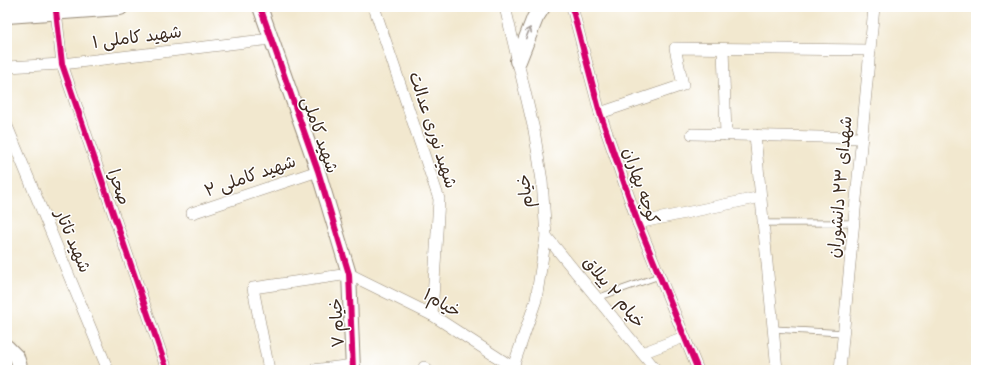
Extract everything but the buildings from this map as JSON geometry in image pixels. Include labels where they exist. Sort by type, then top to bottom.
[{"type":"main road","points":[[7,15],[120,7]]},
{"type":"main road","points":[[518,61],[535,18],[542,7]]},
{"type":"street","name":"شهید کاملی","points":[[260,7],[318,171],[349,274]]},
{"type":"street","name":"شهید نوری عدالت","points":[[374,7],[438,199],[432,315]]},
{"type":"street","name":"خیام","points":[[505,7],[534,130],[542,181],[546,236],[536,300],[514,369]]},
{"type":"street","name":"کوچه بهاران","points":[[572,7],[600,113],[638,223],[698,370]]},
{"type":"street","name":"شهدای ۲۳ دانشوران","points":[[840,370],[874,7]]},
{"type":"street","name":"صحرا","points":[[56,11],[62,64],[167,370]]},
{"type":"street","name":"شهید کاملی ۱","points":[[7,67],[62,64],[271,39]]},
{"type":"street","points":[[600,113],[682,84],[674,48],[870,50]]},
{"type":"street","points":[[723,49],[726,135]]},
{"type":"street","name":"شهید تاتار","points":[[7,126],[108,370]]},
{"type":"street","points":[[692,134],[862,138]]},
{"type":"street","points":[[756,135],[777,370]]},
{"type":"street","name":"شهید کاملی ۲","points":[[192,213],[318,171]]},
{"type":"street","points":[[638,223],[761,197]]},
{"type":"street","name":"خیام ۲ ییلاق","points":[[546,236],[656,370]]},
{"type":"street","name":"خیام۱","points":[[349,274],[432,315],[514,369]]},
{"type":"street","points":[[270,370],[253,288],[349,274]]},
{"type":"street","name":"خیام ۷","points":[[349,274],[353,368]]},
{"type":"street","points":[[642,353],[684,337]]},
{"type":"street","points":[[9,348],[19,361],[21,370]]},
{"type":"street","points":[[313,370],[353,368]]},
{"type":"lane","points":[[764,223],[854,223]]},
{"type":"lane","points":[[598,298],[659,276]]},
{"type":"lane","points":[[773,329],[844,333]]},
{"type":"cycle path","points":[[260,7],[318,171],[349,274],[353,370]]},
{"type":"cycle path","points":[[572,7],[600,113],[638,223],[698,370]]},
{"type":"cycle path","points":[[56,11],[62,64],[167,370]]}]
